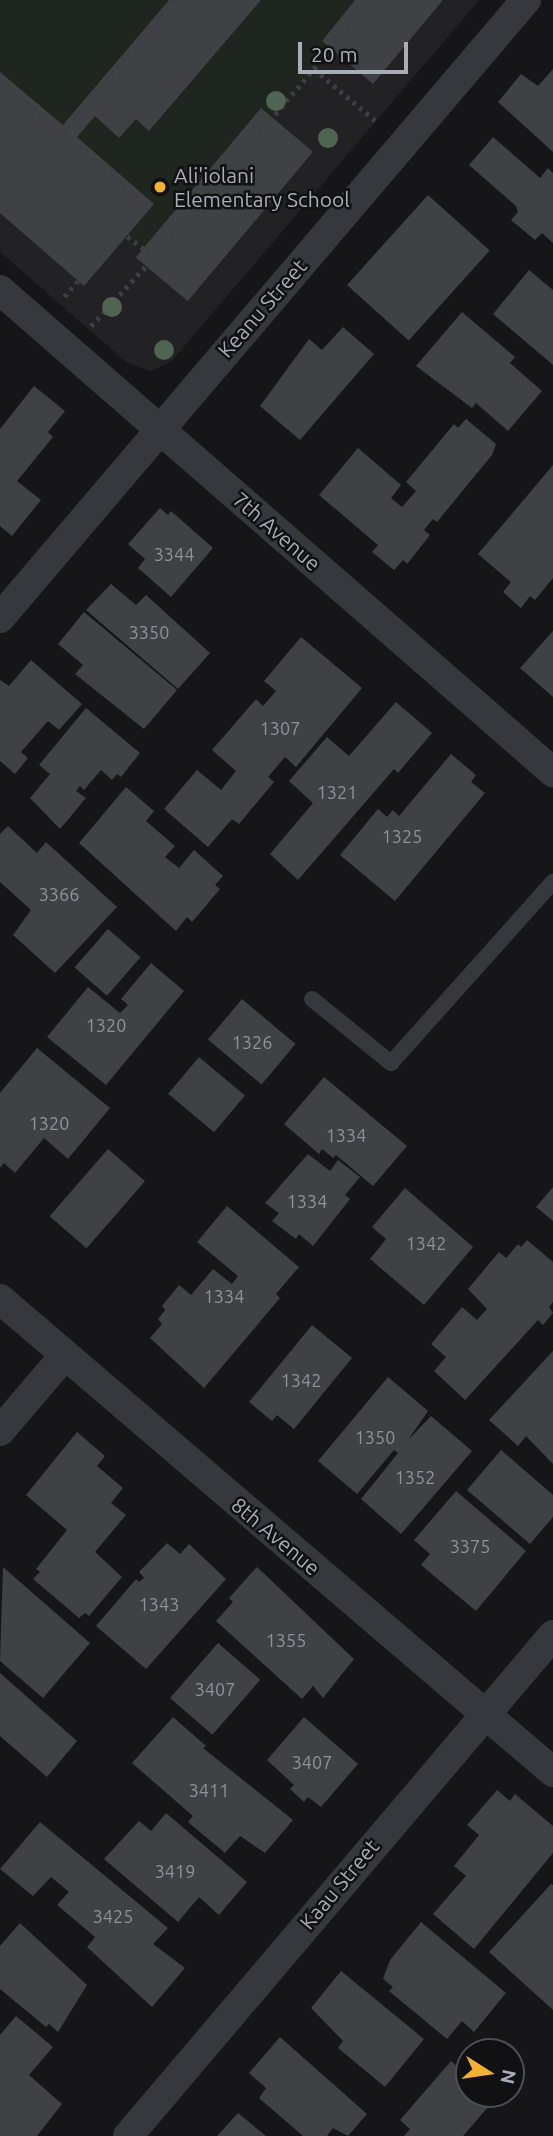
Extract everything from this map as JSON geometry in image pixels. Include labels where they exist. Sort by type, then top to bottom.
[{"type":"street","name":"Keanu Street","points":[[0,618],[159,427],[526,0]]},
{"type":"street","name":"7th Avenue","points":[[0,290],[553,772]]},
{"type":"street","name":"8th Avenue","points":[[0,1299],[553,1772]]},
{"type":"street","points":[[0,1431],[64,1356]]},
{"type":"street","name":"Kaau Street","points":[[128,2136],[484,1712],[553,1635]]},
{"type":"lane","points":[[312,999],[391,1063],[553,882]]},
{"type":"path","points":[[62,134],[174,0]]},
{"type":"path","points":[[89,330],[372,0]]},
{"type":"path","points":[[314,69],[376,121]]},
{"type":"path","points":[[0,81],[145,204],[59,304]]},
{"type":"path","points":[[121,231],[154,257]]},
{"type":"shaded area","name":"Ali'iolani Elementary School","points":[[0,0],[479,0],[171,362],[150,371],[126,362],[0,252]]},
{"type":"shaded area","points":[[0,0],[173,0],[63,125],[0,72]]},
{"type":"shaded area","points":[[261,0],[355,0],[322,40],[332,49],[272,117],[261,108],[144,249],[127,236],[153,203],[77,137],[95,116],[119,137],[136,119],[150,131]]},
{"type":"building","points":[[169,0],[261,0],[149,131],[136,119],[119,138],[95,116],[77,137],[154,204],[84,286],[0,213],[0,72],[63,125]]},
{"type":"building","points":[[355,0],[443,0],[373,84],[322,41]]},
{"type":"building","points":[[553,69],[553,152],[498,102],[521,74],[538,86]]},
{"type":"building","points":[[261,108],[313,152],[188,301],[136,257]]},
{"type":"building","points":[[493,137],[540,178],[548,168],[553,173],[553,243],[542,233],[535,240],[511,220],[518,212],[516,206],[469,165]]},
{"type":"building","points":[[428,195],[490,251],[409,340],[347,285]]},
{"type":"building","points":[[529,270],[553,290],[553,365],[493,314]]},
{"type":"building","points":[[462,312],[515,357],[510,363],[542,391],[508,431],[476,403],[472,408],[416,366]]},
{"type":"building","points":[[343,327],[374,354],[300,440],[260,406],[309,339],[322,350]]},
{"type":"building","points":[[34,386],[65,411],[48,432],[53,437],[17,481],[41,500],[12,536],[0,526],[0,429]]},
{"type":"building","points":[[466,419],[496,444],[492,455],[437,522],[433,519],[424,530],[430,535],[407,564],[403,560],[394,570],[372,552],[378,545],[319,495],[358,448],[401,485],[391,498],[402,507],[416,491],[406,482],[454,424],[458,428]]},
{"type":"building","points":[[553,465],[553,578],[535,600],[530,596],[521,608],[503,592],[511,582],[478,554]]},
{"type":"building","points":[[160,508],[168,515],[171,511],[213,548],[171,597],[138,568],[145,559],[128,544]]},
{"type":"building","points":[[111,584],[136,605],[146,595],[210,653],[178,689],[86,610]]},
{"type":"building","points":[[84,612],[177,690],[144,729],[75,674],[83,665],[58,644]]},
{"type":"building","points":[[553,631],[553,697],[520,668]]},
{"type":"building","points":[[301,637],[362,688],[296,767],[285,757],[268,777],[274,782],[239,824],[232,819],[208,847],[164,809],[197,770],[221,790],[236,771],[212,750],[256,699],[263,706],[276,691],[264,681]]},
{"type":"building","points":[[31,660],[82,704],[59,730],[48,721],[21,752],[28,758],[15,774],[0,761],[0,680],[9,686]]},
{"type":"building","points":[[396,702],[432,733],[398,773],[394,769],[298,880],[270,854],[313,803],[289,781],[327,737],[349,756]]},
{"type":"building","points":[[86,708],[140,753],[121,777],[117,774],[112,780],[101,770],[84,790],[80,786],[76,791],[86,798],[60,829],[30,798],[50,774],[39,765]]},
{"type":"building","points":[[451,754],[476,775],[471,782],[485,793],[395,901],[340,855],[378,809],[387,817],[393,810],[399,816]]},
{"type":"building","points":[[126,787],[154,811],[146,821],[175,846],[165,857],[179,868],[194,850],[223,876],[215,885],[220,889],[192,922],[187,917],[176,931],[79,843]]},
{"type":"building","points":[[8,826],[37,853],[46,842],[117,907],[55,973],[13,935],[31,910],[0,882],[0,834]]},
{"type":"building","points":[[108,929],[140,957],[107,996],[75,967]]},
{"type":"building","points":[[151,963],[184,991],[106,1085],[47,1037],[88,987],[120,1013],[128,1005],[121,999]]},
{"type":"building","points":[[242,999],[296,1044],[262,1085],[208,1040]]},
{"type":"building","points":[[37,1048],[110,1108],[68,1159],[44,1138],[15,1173],[4,1163],[0,1168],[0,1093]]},
{"type":"building","points":[[199,1057],[245,1096],[214,1132],[168,1094]]},
{"type":"building","points":[[324,1077],[407,1146],[373,1186],[336,1155],[333,1158],[322,1149],[319,1154],[284,1124]]},
{"type":"building","points":[[108,1149],[145,1181],[87,1248],[50,1216]]},
{"type":"building","points":[[308,1154],[330,1171],[338,1160],[360,1177],[345,1195],[350,1199],[313,1246],[299,1234],[296,1239],[272,1221],[279,1213],[265,1203]]},
{"type":"building","points":[[553,1187],[553,1221],[536,1207]]},
{"type":"building","points":[[405,1188],[473,1247],[424,1305],[370,1259],[386,1239],[372,1227]]},
{"type":"building","points":[[227,1206],[299,1267],[276,1294],[280,1298],[204,1388],[150,1338],[162,1324],[158,1319],[165,1310],[162,1306],[179,1285],[191,1295],[213,1269],[232,1284],[238,1276],[197,1242]]},
{"type":"building","points":[[527,1240],[553,1262],[553,1302],[549,1307],[553,1313],[543,1325],[538,1320],[465,1400],[434,1371],[446,1357],[431,1344],[462,1307],[477,1320],[487,1309],[468,1289],[499,1252],[506,1258],[518,1244],[521,1247]]},
{"type":"building","points":[[312,1325],[352,1358],[294,1429],[277,1415],[272,1421],[249,1402]]},
{"type":"building","points":[[553,1351],[553,1464],[526,1436],[518,1446],[489,1420]]},
{"type":"building","points":[[388,1377],[428,1411],[408,1440],[431,1416],[472,1451],[401,1534],[361,1499],[398,1453],[394,1450],[357,1494],[318,1461]]},
{"type":"building","points":[[77,1432],[105,1456],[97,1466],[123,1488],[111,1503],[126,1515],[95,1552],[122,1577],[89,1616],[85,1613],[79,1618],[33,1579],[40,1572],[36,1569],[67,1530],[26,1495]]},
{"type":"building","points":[[501,1450],[553,1495],[553,1517],[530,1544],[467,1490]]},
{"type":"building","points":[[456,1491],[526,1551],[476,1611],[421,1565],[430,1554],[414,1540]]},
{"type":"building","points":[[167,1543],[180,1554],[189,1544],[226,1579],[146,1669],[96,1626],[136,1579],[139,1582],[144,1578],[139,1572]]},
{"type":"building","points":[[3,1567],[90,1643],[43,1698],[0,1661]]},
{"type":"building","points":[[257,1567],[354,1659],[323,1698],[313,1686],[302,1699],[216,1621],[233,1602],[229,1598]]},
{"type":"building","points":[[218,1643],[260,1680],[212,1735],[170,1698]]},
{"type":"building","points":[[0,1673],[77,1741],[47,1777],[0,1736]]},
{"type":"building","points":[[173,1717],[206,1746],[203,1748],[293,1820],[265,1853],[240,1836],[225,1853],[188,1822],[193,1816],[132,1763]]},
{"type":"building","points":[[304,1717],[358,1764],[321,1807],[308,1797],[304,1802],[290,1789],[294,1785],[267,1760]]},
{"type":"building","points":[[497,1790],[510,1801],[515,1794],[553,1826],[553,1853],[474,1949],[433,1914],[466,1876],[454,1866],[479,1835],[467,1825]]},
{"type":"building","points":[[166,1813],[247,1882],[219,1915],[199,1897],[178,1922],[104,1859],[139,1821],[151,1831]]},
{"type":"building","points":[[40,1822],[168,1928],[153,1944],[185,1968],[152,2007],[87,1947],[95,1937],[57,1905],[69,1892],[51,1877],[33,1896],[0,1869]]},
{"type":"building","points":[[551,1884],[553,1885],[553,2010],[489,1952]]},
{"type":"building","points":[[421,1922],[506,1993],[474,2032],[462,2021],[447,2039],[389,1991],[393,1987],[383,1979],[390,1960]]},
{"type":"building","points":[[20,1923],[87,1985],[58,2032],[49,2024],[46,2027],[0,1989],[0,1946]]},
{"type":"building","points":[[341,1971],[424,2039],[385,2087],[338,2048],[343,2041],[311,2008]]},
{"type":"building","points":[[16,2016],[53,2047],[29,2075],[62,2104],[37,2136],[0,2136],[0,2035]]},
{"type":"building","points":[[280,2037],[367,2114],[348,2136],[333,2128],[327,2136],[303,2136],[259,2098],[266,2088],[249,2073]]},
{"type":"building","points":[[451,2061],[455,2065],[455,2108],[487,2108],[463,2136],[404,2136],[410,2129],[400,2120]]},
{"type":"building","points":[[238,2113],[266,2136],[217,2136]]},
{"type":"place","name":"Ali'iolani Elementary School","points":[[160,187]]}]
